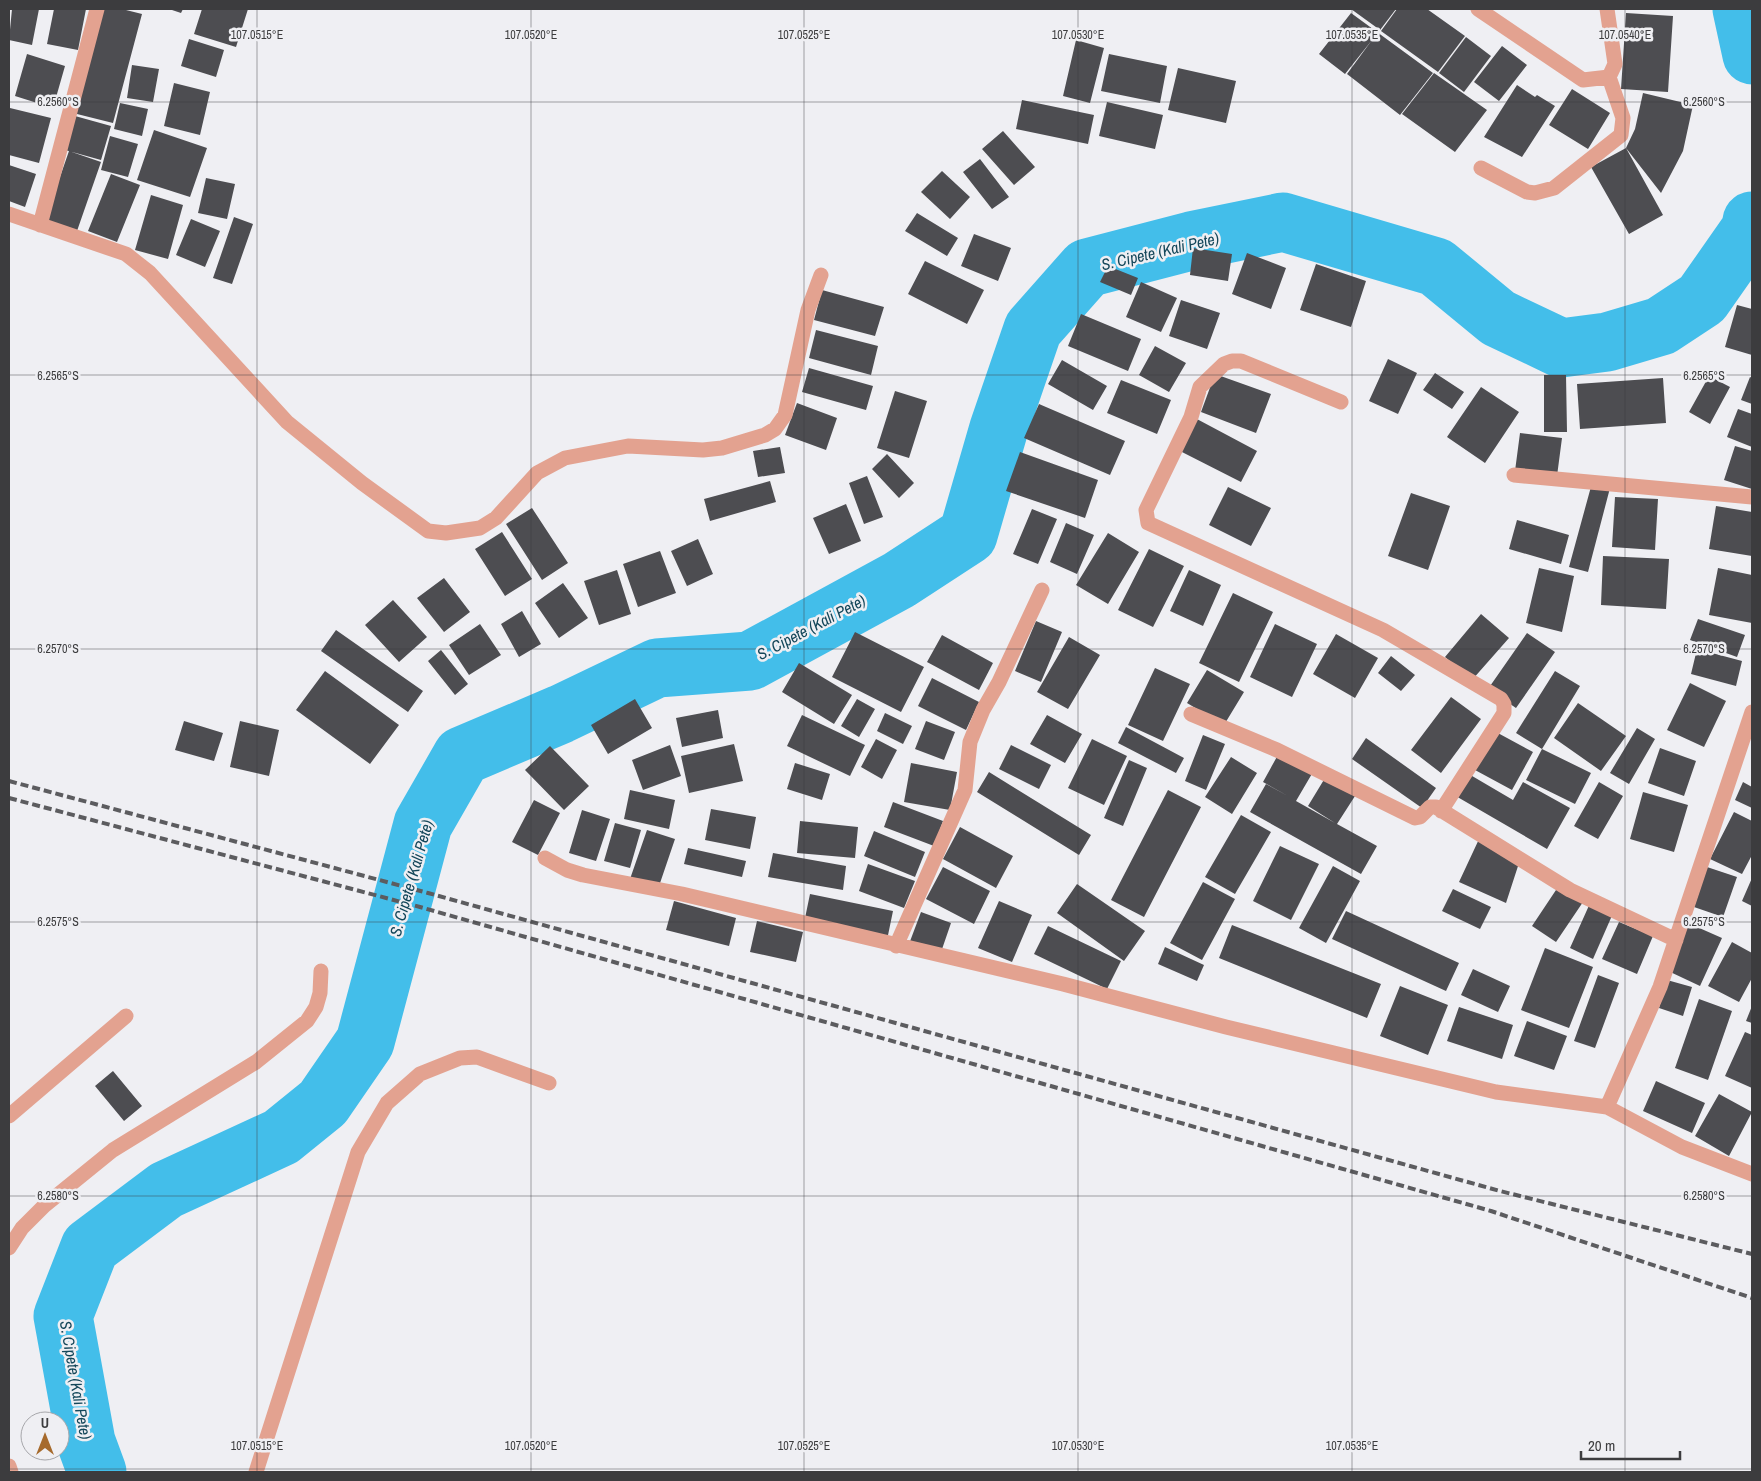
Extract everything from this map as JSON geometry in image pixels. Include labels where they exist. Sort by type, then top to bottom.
[{"type":"street","points":[[40,225],[97,9]]},
{"type":"street","points":[[1478,9],[1582,80],[1609,76]]},
{"type":"street","points":[[1481,168],[1527,192],[1535,193],[1554,188],[1621,135],[1623,118],[1609,76],[1615,64],[1607,9]]},
{"type":"street","points":[[9,214],[126,254],[150,273],[287,422],[362,484],[428,531],[446,533],[480,528],[496,518],[537,473],[565,458],[628,446],[702,450],[722,448],[766,435],[775,429],[785,415],[808,310],[821,275]]},
{"type":"street","points":[[1341,402],[1241,362],[1232,361],[1224,364],[1210,375],[1200,387],[1191,417],[1146,510],[1146,520],[1148,523],[1383,630],[1501,700],[1504,704],[1504,713],[1441,810]]},
{"type":"street","points":[[1514,475],[1752,497]]},
{"type":"street","points":[[896,946],[965,790],[970,742],[973,734],[1042,590]]},
{"type":"street","points":[[1607,1108],[1660,987],[1752,712]]},
{"type":"street","points":[[1191,714],[1277,750],[1412,817],[1417,818],[1432,807],[1441,810],[1570,890],[1676,940]]},
{"type":"street","points":[[546,858],[567,870],[583,875],[682,894],[1063,984],[1496,1092],[1607,1108],[1682,1147],[1752,1174]]},
{"type":"street","points":[[9,1248],[22,1228],[44,1206],[113,1150],[256,1062],[307,1020],[318,1000],[321,971]]},
{"type":"street","points":[[9,1116],[126,1016]]},
{"type":"street","points":[[256,1472],[358,1152],[387,1102],[420,1074],[460,1058],[476,1057],[549,1083]]},
{"type":"street","points":[[9,1466],[11,1472]]},
{"type":"building","points":[[12,9],[39,9],[32,45],[9,40]]},
{"type":"building","points":[[54,9],[86,9],[78,50],[47,44]]},
{"type":"building","points":[[100,9],[122,9],[142,14],[113,123],[73,113]]},
{"type":"building","points":[[169,9],[183,9],[181,13]]},
{"type":"building","points":[[202,9],[248,9],[236,47],[194,34]]},
{"type":"building","points":[[1351,9],[1396,9],[1380,30]]},
{"type":"building","points":[[1397,9],[1427,9],[1465,36],[1438,72],[1381,31]]},
{"type":"building","points":[[1351,13],[1433,73],[1400,115],[1347,74],[1372,40],[1345,74],[1319,54]]},
{"type":"building","points":[[1626,13],[1673,16],[1668,92],[1621,89]]},
{"type":"building","points":[[1466,37],[1491,56],[1464,92],[1439,73]]},
{"type":"building","points":[[189,39],[224,50],[216,77],[181,66]]},
{"type":"building","points":[[1076,40],[1104,48],[1090,103],[1063,96]]},
{"type":"building","points":[[1502,46],[1527,65],[1499,101],[1474,82]]},
{"type":"building","points":[[27,54],[65,66],[53,108],[15,96]]},
{"type":"building","points":[[1109,54],[1167,66],[1160,103],[1101,91]]},
{"type":"building","points":[[132,65],[159,69],[153,102],[127,98]]},
{"type":"building","points":[[1178,68],[1236,81],[1226,123],[1168,110]]},
{"type":"building","points":[[1434,73],[1487,110],[1455,152],[1402,114]]},
{"type":"building","points":[[174,83],[210,92],[200,135],[164,126]]},
{"type":"building","points":[[1517,85],[1535,97],[1537,95],[1555,106],[1522,157],[1484,137]]},
{"type":"building","points":[[1572,89],[1610,113],[1588,149],[1549,125]]},
{"type":"building","points":[[1643,93],[1693,105],[1683,151],[1661,193],[1626,148],[1635,129]]},
{"type":"building","points":[[1022,100],[1094,115],[1088,144],[1016,129]]},
{"type":"building","points":[[1107,102],[1163,115],[1155,149],[1099,136]]},
{"type":"building","points":[[120,103],[148,109],[142,136],[114,129]]},
{"type":"building","points":[[10,108],[51,118],[39,163],[9,155]]},
{"type":"building","points":[[75,116],[111,126],[101,160],[65,150]]},
{"type":"building","points":[[154,130],[207,148],[190,197],[137,180]]},
{"type":"building","points":[[1003,131],[1035,167],[1014,185],[982,149]]},
{"type":"building","points":[[110,136],[138,144],[128,177],[101,170]]},
{"type":"building","points":[[1626,148],[1663,215],[1629,234],[1591,167]]},
{"type":"building","points":[[69,151],[101,162],[77,231],[45,220]]},
{"type":"building","points":[[980,159],[1009,197],[992,209],[963,172]]},
{"type":"building","points":[[9,165],[36,174],[25,207],[9,201]]},
{"type":"building","points":[[942,171],[970,197],[950,219],[921,192]]},
{"type":"building","points":[[111,174],[140,185],[117,242],[88,231]]},
{"type":"building","points":[[206,178],[235,184],[227,219],[198,213]]},
{"type":"building","points":[[151,195],[183,205],[168,259],[135,250]]},
{"type":"building","points":[[917,213],[958,238],[947,256],[905,231]]},
{"type":"building","points":[[234,217],[253,224],[232,284],[213,278]]},
{"type":"building","points":[[191,219],[220,231],[205,267],[176,255]]},
{"type":"building","points":[[974,234],[1011,248],[998,281],[961,266]]},
{"type":"building","points":[[1193,248],[1232,254],[1228,281],[1190,275]]},
{"type":"building","points":[[1247,253],[1286,268],[1271,309],[1232,294]]},
{"type":"building","points":[[925,261],[984,290],[967,324],[908,294]]},
{"type":"building","points":[[1316,264],[1366,281],[1351,327],[1300,310]]},
{"type":"building","points":[[1108,266],[1138,278],[1131,295],[1100,282]]},
{"type":"building","points":[[1141,282],[1177,298],[1161,332],[1126,317]]},
{"type":"building","points":[[822,290],[884,307],[875,336],[814,320]]},
{"type":"building","points":[[1181,300],[1220,313],[1207,349],[1169,336]]},
{"type":"building","points":[[1737,305],[1752,309],[1752,355],[1725,347]]},
{"type":"building","points":[[1081,314],[1141,339],[1128,371],[1068,346]]},
{"type":"building","points":[[816,330],[878,346],[871,375],[809,358]]},
{"type":"building","points":[[1155,346],[1186,363],[1169,392],[1139,375]]},
{"type":"building","points":[[1388,359],[1417,373],[1398,414],[1369,401]]},
{"type":"building","points":[[1062,360],[1107,386],[1093,410],[1048,384]]},
{"type":"building","points":[[809,368],[873,386],[866,410],[802,392]]},
{"type":"building","points":[[1435,373],[1464,392],[1452,409],[1423,390]]},
{"type":"building","points":[[1215,374],[1271,394],[1256,433],[1201,412]]},
{"type":"building","points":[[1544,375],[1566,375],[1567,432],[1544,432]]},
{"type":"building","points":[[1709,376],[1730,387],[1710,424],[1689,412]]},
{"type":"building","points":[[1750,377],[1752,378],[1752,404],[1741,400]]},
{"type":"building","points":[[1663,378],[1666,423],[1580,429],[1577,384]]},
{"type":"building","points":[[1121,380],[1171,400],[1157,434],[1107,413]]},
{"type":"building","points":[[1481,387],[1519,412],[1485,463],[1447,437]]},
{"type":"building","points":[[895,391],[927,401],[909,458],[877,448]]},
{"type":"building","points":[[797,403],[837,418],[826,450],[785,435]]},
{"type":"building","points":[[1039,404],[1125,441],[1110,475],[1024,438]]},
{"type":"building","points":[[1738,409],[1752,414],[1752,447],[1727,437]]},
{"type":"building","points":[[1195,418],[1257,451],[1241,482],[1178,450]]},
{"type":"building","points":[[1520,433],[1562,438],[1557,476],[1515,471]]},
{"type":"building","points":[[1735,446],[1752,451],[1752,489],[1724,480]]},
{"type":"building","points":[[780,447],[785,473],[758,477],[753,451]]},
{"type":"building","points":[[1020,452],[1098,480],[1085,518],[1006,491]]},
{"type":"building","points":[[887,454],[914,483],[899,498],[872,469]]},
{"type":"building","points":[[867,476],[883,517],[864,524],[849,483]]},
{"type":"building","points":[[770,481],[776,502],[710,521],[704,499]]},
{"type":"building","points":[[1592,483],[1610,488],[1588,572],[1569,567]]},
{"type":"building","points":[[1228,487],[1271,508],[1251,546],[1209,525]]},
{"type":"building","points":[[1411,493],[1450,506],[1428,570],[1388,556]]},
{"type":"building","points":[[1615,497],[1658,499],[1655,550],[1612,547]]},
{"type":"building","points":[[846,504],[861,541],[829,554],[813,518]]},
{"type":"building","points":[[1716,506],[1752,512],[1752,556],[1709,549]]},
{"type":"building","points":[[532,508],[568,563],[542,580],[506,524]]},
{"type":"building","points":[[1032,509],[1057,519],[1038,564],[1013,554]]},
{"type":"building","points":[[1517,520],[1569,535],[1561,564],[1509,549]]},
{"type":"building","points":[[1066,523],[1094,535],[1077,574],[1050,562]]},
{"type":"building","points":[[502,532],[532,579],[505,596],[475,549]]},
{"type":"building","points":[[1108,533],[1139,552],[1108,604],[1076,585]]},
{"type":"building","points":[[698,539],[713,574],[687,586],[671,551]]},
{"type":"building","points":[[1149,549],[1184,566],[1153,627],[1118,610]]},
{"type":"building","points":[[660,551],[676,593],[638,607],[623,564]]},
{"type":"building","points":[[1603,556],[1669,559],[1666,609],[1601,605]]},
{"type":"building","points":[[1539,568],[1574,576],[1562,632],[1526,623]]},
{"type":"building","points":[[1718,568],[1752,575],[1752,623],[1709,615]]},
{"type":"building","points":[[617,570],[631,614],[599,625],[584,581]]},
{"type":"building","points":[[1189,570],[1221,585],[1203,626],[1170,611]]},
{"type":"building","points":[[444,578],[470,612],[444,632],[417,598]]},
{"type":"building","points":[[563,583],[588,618],[559,638],[535,603]]},
{"type":"building","points":[[1233,593],[1273,612],[1239,682],[1199,663]]},
{"type":"building","points":[[393,600],[427,637],[399,662],[365,625]]},
{"type":"building","points":[[522,611],[541,644],[519,657],[501,624]]},
{"type":"building","points":[[1481,614],[1509,638],[1472,680],[1445,657]]},
{"type":"building","points":[[1698,619],[1745,635],[1737,657],[1690,640]]},
{"type":"building","points":[[1036,621],[1062,632],[1041,682],[1015,671]]},
{"type":"building","points":[[480,624],[501,655],[469,675],[449,645]]},
{"type":"building","points":[[1275,624],[1317,644],[1292,697],[1250,677]]},
{"type":"building","points":[[336,630],[423,691],[408,712],[321,651]]},
{"type":"building","points":[[855,632],[924,667],[901,712],[832,677]]},
{"type":"building","points":[[1527,633],[1555,652],[1516,708],[1488,689]]},
{"type":"building","points":[[1336,634],[1378,658],[1355,698],[1313,674]]},
{"type":"building","points":[[942,635],[993,663],[979,690],[927,662]]},
{"type":"building","points":[[1069,637],[1100,655],[1068,709],[1037,692]]},
{"type":"building","points":[[1697,649],[1742,661],[1736,686],[1691,674]]},
{"type":"building","points":[[441,650],[468,684],[455,695],[428,661]]},
{"type":"building","points":[[1391,656],[1415,675],[1401,691],[1378,673]]},
{"type":"building","points":[[799,663],[852,695],[834,724],[782,692]]},
{"type":"building","points":[[1155,668],[1190,684],[1163,741],[1128,725]]},
{"type":"building","points":[[1207,670],[1244,692],[1224,725],[1187,703]]},
{"type":"building","points":[[325,671],[399,725],[370,764],[296,710]]},
{"type":"building","points":[[1555,671],[1580,686],[1542,749],[1516,733]]},
{"type":"building","points":[[932,678],[979,702],[966,730],[918,706]]},
{"type":"building","points":[[1690,683],[1726,701],[1704,747],[1667,730]]},
{"type":"building","points":[[1451,697],[1481,719],[1441,773],[1411,750]]},
{"type":"building","points":[[635,699],[652,728],[608,754],[591,725]]},
{"type":"building","points":[[857,699],[875,709],[859,737],[841,726]]},
{"type":"building","points":[[1578,703],[1626,736],[1601,771],[1554,738]]},
{"type":"building","points":[[718,710],[723,738],[682,747],[676,718]]},
{"type":"building","points":[[885,713],[912,726],[903,744],[877,731]]},
{"type":"building","points":[[802,715],[865,745],[850,776],[787,746]]},
{"type":"building","points":[[1047,715],[1082,734],[1065,763],[1030,744]]},
{"type":"building","points":[[184,721],[223,733],[214,761],[175,750]]},
{"type":"building","points":[[240,721],[279,730],[269,776],[230,767]]},
{"type":"building","points":[[926,721],[955,732],[944,760],[915,749]]},
{"type":"building","points":[[1126,727],[1184,758],[1176,773],[1118,743]]},
{"type":"building","points":[[1637,728],[1655,739],[1629,784],[1610,773]]},
{"type":"building","points":[[1496,732],[1533,752],[1512,790],[1475,770]]},
{"type":"building","points":[[1203,735],[1225,744],[1206,790],[1185,781]]},
{"type":"building","points":[[1366,738],[1436,788],[1422,808],[1352,759]]},
{"type":"building","points":[[876,739],[897,750],[882,779],[861,767]]},
{"type":"building","points":[[1092,739],[1127,756],[1104,805],[1068,788]]},
{"type":"building","points":[[734,744],[743,781],[689,793],[681,756]]},
{"type":"building","points":[[670,745],[681,776],[643,790],[632,760]]},
{"type":"building","points":[[1011,745],[1051,765],[1039,789],[999,769]]},
{"type":"building","points":[[550,746],[589,786],[564,810],[525,770]]},
{"type":"building","points":[[1660,748],[1696,761],[1684,796],[1648,783]]},
{"type":"building","points":[[1542,749],[1591,773],[1575,804],[1526,780]]},
{"type":"building","points":[[1279,753],[1313,772],[1296,801],[1335,823],[1308,806],[1325,778],[1355,796],[1337,824],[1377,846],[1361,874],[1250,812],[1266,784],[1288,796],[1263,782]]},
{"type":"building","points":[[1231,757],[1257,773],[1232,814],[1205,797]]},
{"type":"building","points":[[1129,760],[1147,768],[1123,826],[1104,818]]},
{"type":"building","points":[[795,763],[830,774],[822,800],[787,789]]},
{"type":"building","points":[[911,763],[957,772],[950,810],[904,802]]},
{"type":"building","points":[[989,772],[1091,835],[1079,855],[977,792]]},
{"type":"building","points":[[1467,773],[1513,800],[1523,782],[1570,808],[1547,849],[1454,795]]},
{"type":"building","points":[[1599,782],[1623,796],[1598,839],[1574,826]]},
{"type":"building","points":[[1743,782],[1752,787],[1752,808],[1735,800]]},
{"type":"building","points":[[630,790],[675,800],[669,829],[624,819]]},
{"type":"building","points":[[1168,790],[1201,807],[1144,917],[1111,900]]},
{"type":"building","points":[[1643,792],[1688,805],[1674,852],[1630,839]]},
{"type":"building","points":[[534,800],[560,813],[538,855],[512,842]]},
{"type":"building","points":[[893,802],[943,821],[934,846],[884,827]]},
{"type":"building","points":[[711,809],[756,817],[750,849],[705,840]]},
{"type":"building","points":[[582,810],[610,819],[596,861],[569,853]]},
{"type":"building","points":[[1734,812],[1752,821],[1752,855],[1742,874],[1710,859]]},
{"type":"building","points":[[1241,815],[1271,832],[1235,894],[1205,877]]},
{"type":"building","points":[[800,821],[858,827],[855,858],[797,853]]},
{"type":"building","points":[[615,823],[641,830],[630,868],[604,861]]},
{"type":"building","points":[[960,827],[1013,856],[996,888],[943,859]]},
{"type":"building","points":[[647,830],[675,839],[658,889],[630,879]]},
{"type":"building","points":[[874,831],[925,852],[915,877],[864,856]]},
{"type":"building","points":[[1480,837],[1519,863],[1506,903],[1459,882]]},
{"type":"building","points":[[1280,846],[1319,864],[1291,920],[1253,901]]},
{"type":"building","points":[[688,848],[746,861],[742,877],[684,864]]},
{"type":"building","points":[[773,853],[846,866],[843,890],[768,877]]},
{"type":"building","points":[[868,864],[915,881],[904,908],[859,891]]},
{"type":"building","points":[[1333,866],[1360,881],[1326,943],[1299,928]]},
{"type":"building","points":[[943,867],[990,891],[974,924],[926,899]]},
{"type":"building","points":[[1707,867],[1737,877],[1723,917],[1694,907]]},
{"type":"building","points":[[1752,878],[1752,906],[1742,901]]},
{"type":"building","points":[[1203,882],[1235,899],[1202,960],[1170,943]]},
{"type":"building","points":[[1077,884],[1145,931],[1124,961],[1057,913]]},
{"type":"building","points":[[1558,887],[1583,902],[1556,942],[1532,926]]},
{"type":"building","points":[[1453,889],[1491,907],[1480,929],[1442,911]]},
{"type":"building","points":[[810,894],[893,911],[887,940],[804,923]]},
{"type":"building","points":[[674,901],[736,918],[729,946],[666,930]]},
{"type":"building","points":[[999,901],[1032,915],[1012,962],[978,948]]},
{"type":"building","points":[[1591,901],[1614,911],[1593,959],[1570,948]]},
{"type":"building","points":[[1346,911],[1459,963],[1446,991],[1332,939]]},
{"type":"building","points":[[921,912],[951,923],[940,955],[909,944]]},
{"type":"building","points":[[757,921],[803,932],[796,962],[750,952]]},
{"type":"building","points":[[1619,922],[1653,936],[1637,974],[1602,959]]},
{"type":"building","points":[[1688,923],[1722,938],[1700,986],[1666,970]]},
{"type":"building","points":[[1232,925],[1381,984],[1367,1018],[1219,958]]},
{"type":"building","points":[[1048,926],[1121,961],[1107,989],[1034,954]]},
{"type":"building","points":[[1732,942],[1752,953],[1752,978],[1739,1002],[1708,986]]},
{"type":"building","points":[[1165,947],[1204,965],[1197,981],[1158,964]]},
{"type":"building","points":[[1545,948],[1593,967],[1569,1028],[1521,1010]]},
{"type":"building","points":[[1473,969],[1510,986],[1498,1012],[1461,995]]},
{"type":"building","points":[[1598,975],[1619,983],[1595,1048],[1574,1041]]},
{"type":"building","points":[[1667,980],[1692,987],[1683,1016],[1659,1008]]},
{"type":"building","points":[[1400,986],[1448,1005],[1428,1055],[1380,1036]]},
{"type":"building","points":[[1699,999],[1732,1011],[1708,1080],[1675,1068]]},
{"type":"building","points":[[1752,1006],[1752,1023],[1746,1021]]},
{"type":"building","points":[[1459,1007],[1513,1025],[1502,1059],[1447,1041]]},
{"type":"building","points":[[1527,1021],[1567,1036],[1554,1070],[1514,1056]]},
{"type":"building","points":[[1745,1032],[1752,1035],[1752,1088],[1725,1076]]},
{"type":"building","points":[[113,1071],[142,1106],[124,1121],[95,1086]]},
{"type":"building","points":[[1656,1081],[1705,1103],[1692,1133],[1643,1111]]},
{"type":"building","points":[[1719,1094],[1752,1112],[1729,1156],[1695,1136]]},
{"type":"waterway","name":"S. Cipete (Kali Pete)","points":[[1742,9],[1752,55]]},
{"type":"waterway","name":"S. Cipete (Kali Pete)","points":[[97,1472],[86,1442],[63,1316],[90,1247],[166,1190],[281,1137],[323,1103],[365,1042],[423,824],[462,756],[561,714],[657,668],[750,661],[899,580],[968,535],[999,428],[1033,329],[1087,268],[1191,241],[1283,222],[1436,267],[1498,318],[1561,348],[1607,342],[1661,326],[1702,299],[1751,229],[1752,221]]},
{"type":"railway","points":[[9,781],[428,893],[1500,1191],[1752,1254]]},
{"type":"railway","points":[[9,798],[420,907],[1491,1211],[1752,1298]]}]
